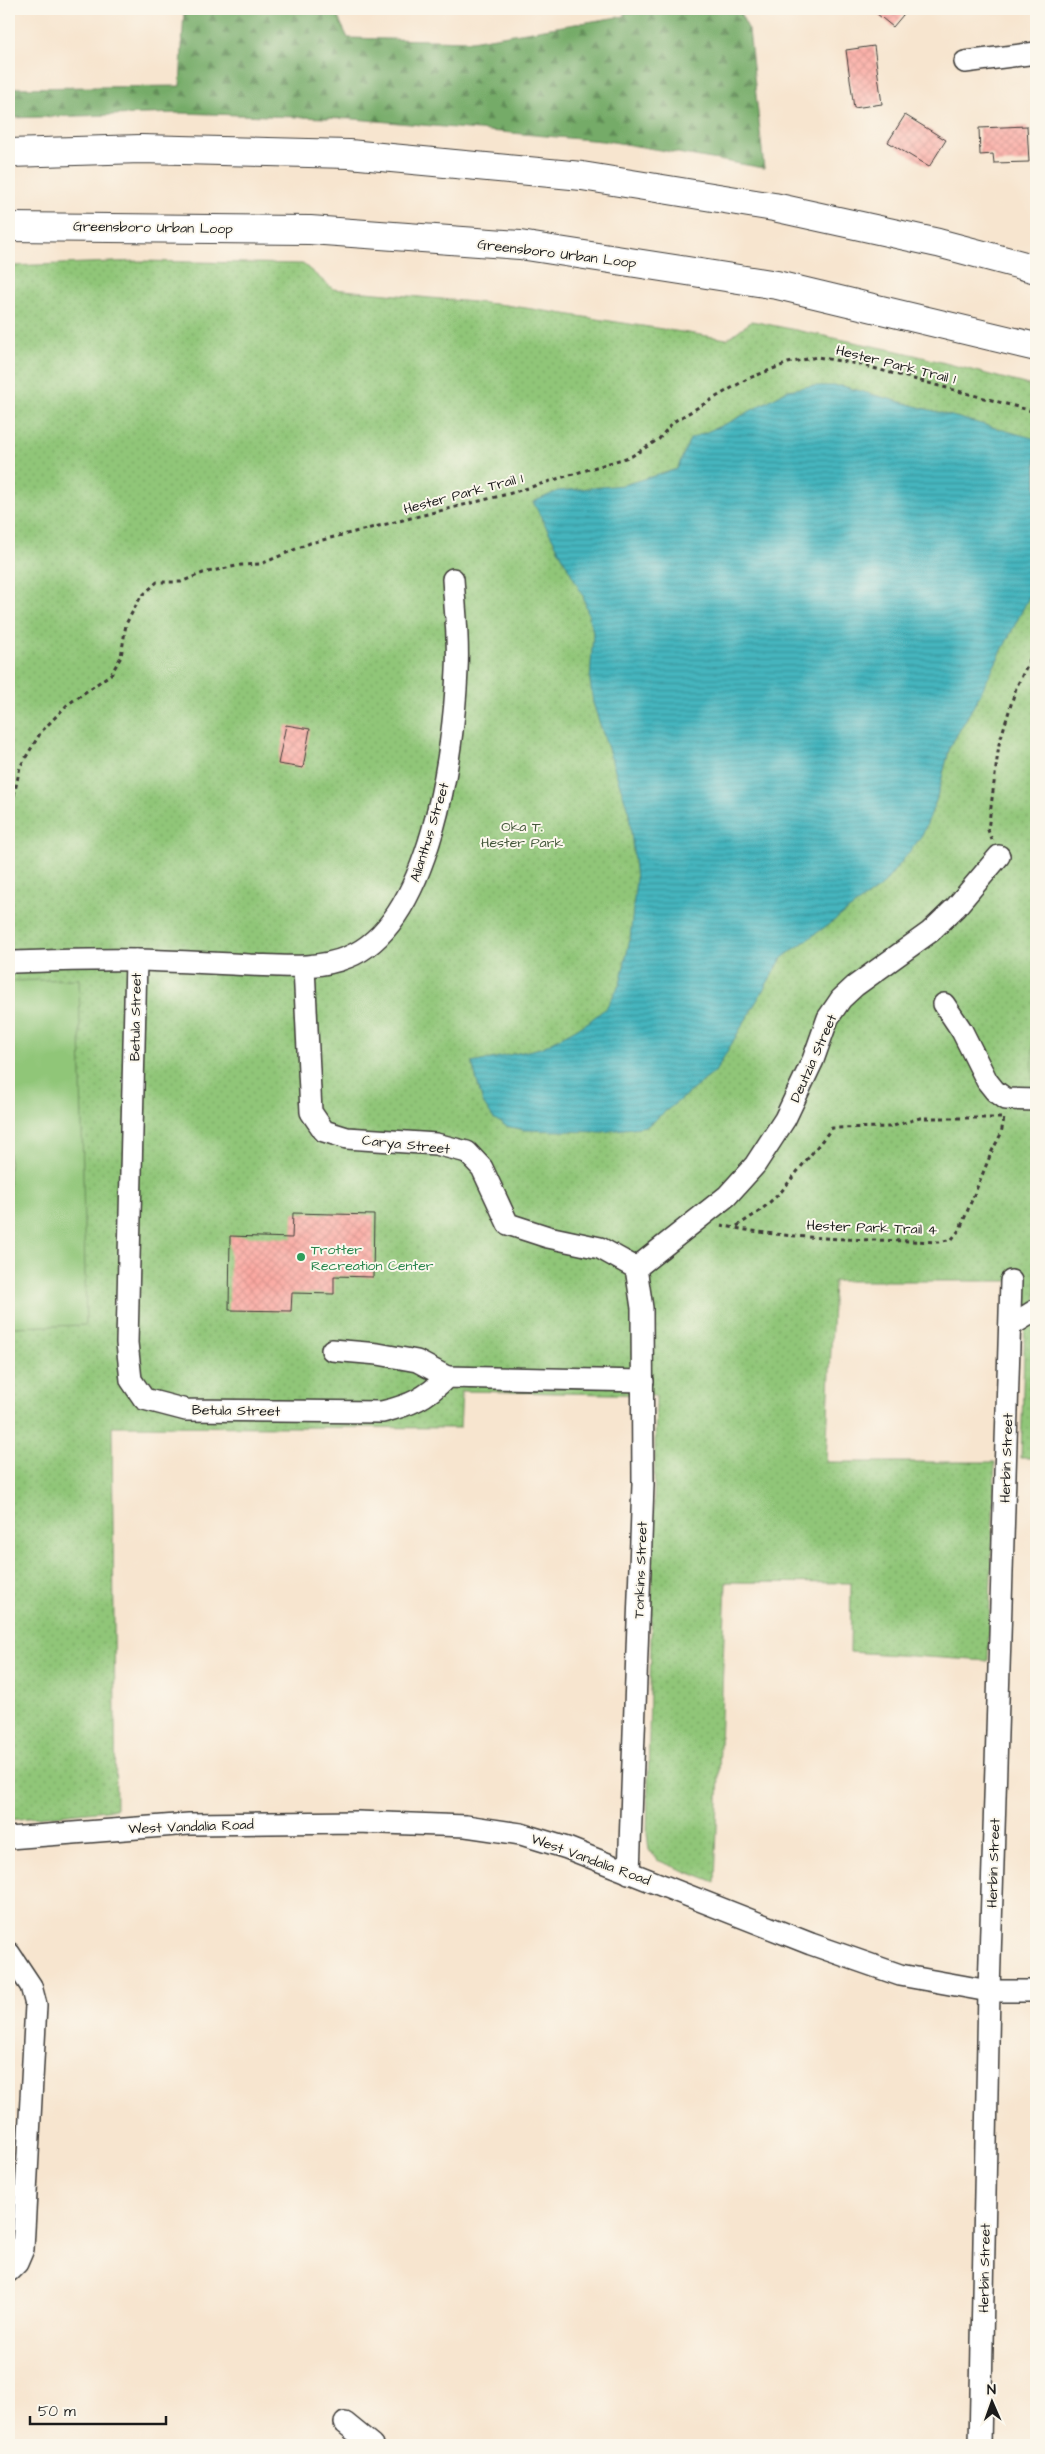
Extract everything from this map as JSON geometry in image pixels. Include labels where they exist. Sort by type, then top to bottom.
[{"type":"highway","points":[[9,153],[141,149],[349,154],[582,176],[774,207],[938,243],[1036,269]]},
{"type":"highway","name":"Greensboro Urban Loop","points":[[9,227],[310,230],[520,245],[776,285],[1036,347]]},
{"type":"street","points":[[965,62],[1036,53]]},
{"type":"street","name":"Ailanthus Street","points":[[9,962],[136,960],[304,967],[348,957],[383,934],[403,906],[417,877],[446,774],[451,745],[457,669],[453,579]]},
{"type":"street","name":"Deutzia Street","points":[[636,1268],[727,1196],[755,1165],[785,1119],[813,1060],[828,1018],[841,999],[930,932],[956,907],[999,856]]},
{"type":"street","name":"Betula Street","points":[[136,960],[127,1343],[131,1380],[144,1399],[186,1410],[382,1412],[412,1404],[433,1391],[447,1377]]},
{"type":"street","name":"Carya Street","points":[[304,967],[311,1112],[324,1131],[347,1138],[436,1144],[467,1152],[482,1168],[508,1224],[548,1237],[600,1248],[636,1268]]},
{"type":"street","points":[[944,1004],[962,1030],[987,1081],[995,1091],[1006,1099],[1036,1100]]},
{"type":"street","name":"Tonkins Street","points":[[629,1873],[643,1484],[642,1308],[636,1268]]},
{"type":"street","name":"Herbin Street","points":[[980,2445],[989,1991],[1011,1281]]},
{"type":"street","points":[[1010,1326],[1036,1310]]},
{"type":"street","points":[[332,1350],[378,1354],[417,1361],[447,1377],[643,1381]]},
{"type":"street","name":"West Vandalia Road","points":[[9,1838],[188,1824],[357,1822],[466,1826],[521,1834],[567,1848],[811,1944],[900,1975],[989,1991],[1036,1991]]},
{"type":"street","points":[[9,1953],[31,1986],[36,2005],[23,2249],[17,2262],[9,2271]]},
{"type":"street","points":[[345,2423],[372,2445]]},
{"type":"path","name":"Hester Park Trail 1","points":[[9,819],[20,767],[41,732],[67,705],[111,674],[121,657],[126,624],[140,598],[157,582],[181,582],[203,573],[240,565],[261,564],[310,543],[499,496],[632,456],[659,439],[673,422],[747,379],[788,363],[817,357],[858,364],[1036,412]]},
{"type":"path","points":[[999,856],[988,830],[1000,744],[1016,688],[1036,647]]},
{"type":"path","name":"Hester Park Trail 4","points":[[696,1220],[751,1232],[938,1242],[952,1239],[960,1229],[992,1151],[1001,1134],[1004,1118],[920,1118],[890,1127],[832,1128],[781,1192],[760,1211],[734,1228]]},
{"type":"green space","points":[[184,9],[334,9],[348,38],[471,41],[624,16],[625,9],[738,9],[749,30],[764,168],[613,142],[354,119],[181,113],[9,118],[9,88],[180,86]]},
{"type":"green space","name":"Oka T. Hester Park","points":[[139,261],[303,264],[333,289],[506,305],[727,339],[752,321],[907,353],[1036,387],[1036,1458],[1021,1458],[1026,1281],[834,1281],[826,1462],[995,1462],[988,1661],[850,1652],[851,1583],[726,1582],[715,1883],[657,1860],[649,1850],[647,1834],[656,1395],[462,1391],[460,1428],[112,1426],[116,1809],[9,1820],[9,266]]},
{"type":"green space","points":[[79,979],[86,1325],[9,1327],[9,981]]},
{"type":"green space","points":[[1034,1016],[1036,1016],[1036,1080],[1032,1080]]},
{"type":"water","points":[[810,386],[842,386],[1036,439],[1036,591],[1029,597],[977,700],[950,747],[936,801],[922,836],[882,886],[782,958],[715,1072],[647,1126],[602,1132],[524,1130],[506,1126],[493,1118],[483,1103],[472,1063],[541,1048],[587,1023],[606,1008],[620,984],[630,939],[636,879],[629,813],[593,703],[590,681],[593,632],[583,596],[533,502],[558,491],[623,485],[677,469],[690,439],[732,421],[788,390]]},
{"type":"building","points":[[871,9],[908,9],[893,27]]},
{"type":"building","points":[[874,46],[882,104],[854,108],[846,50]]},
{"type":"building","points":[[905,115],[946,140],[929,167],[888,142]]},
{"type":"building","points":[[1027,126],[1029,162],[994,163],[993,154],[980,155],[979,128]]},
{"type":"building","points":[[286,725],[310,729],[303,768],[278,764]]},
{"type":"building","name":"Trotter Recreation Center","points":[[293,1213],[374,1215],[373,1277],[334,1276],[334,1294],[292,1293],[291,1311],[229,1310],[230,1236],[292,1238]]},
{"type":"place","name":"Trotter Recreation Center","points":[[301,1257]]}]
